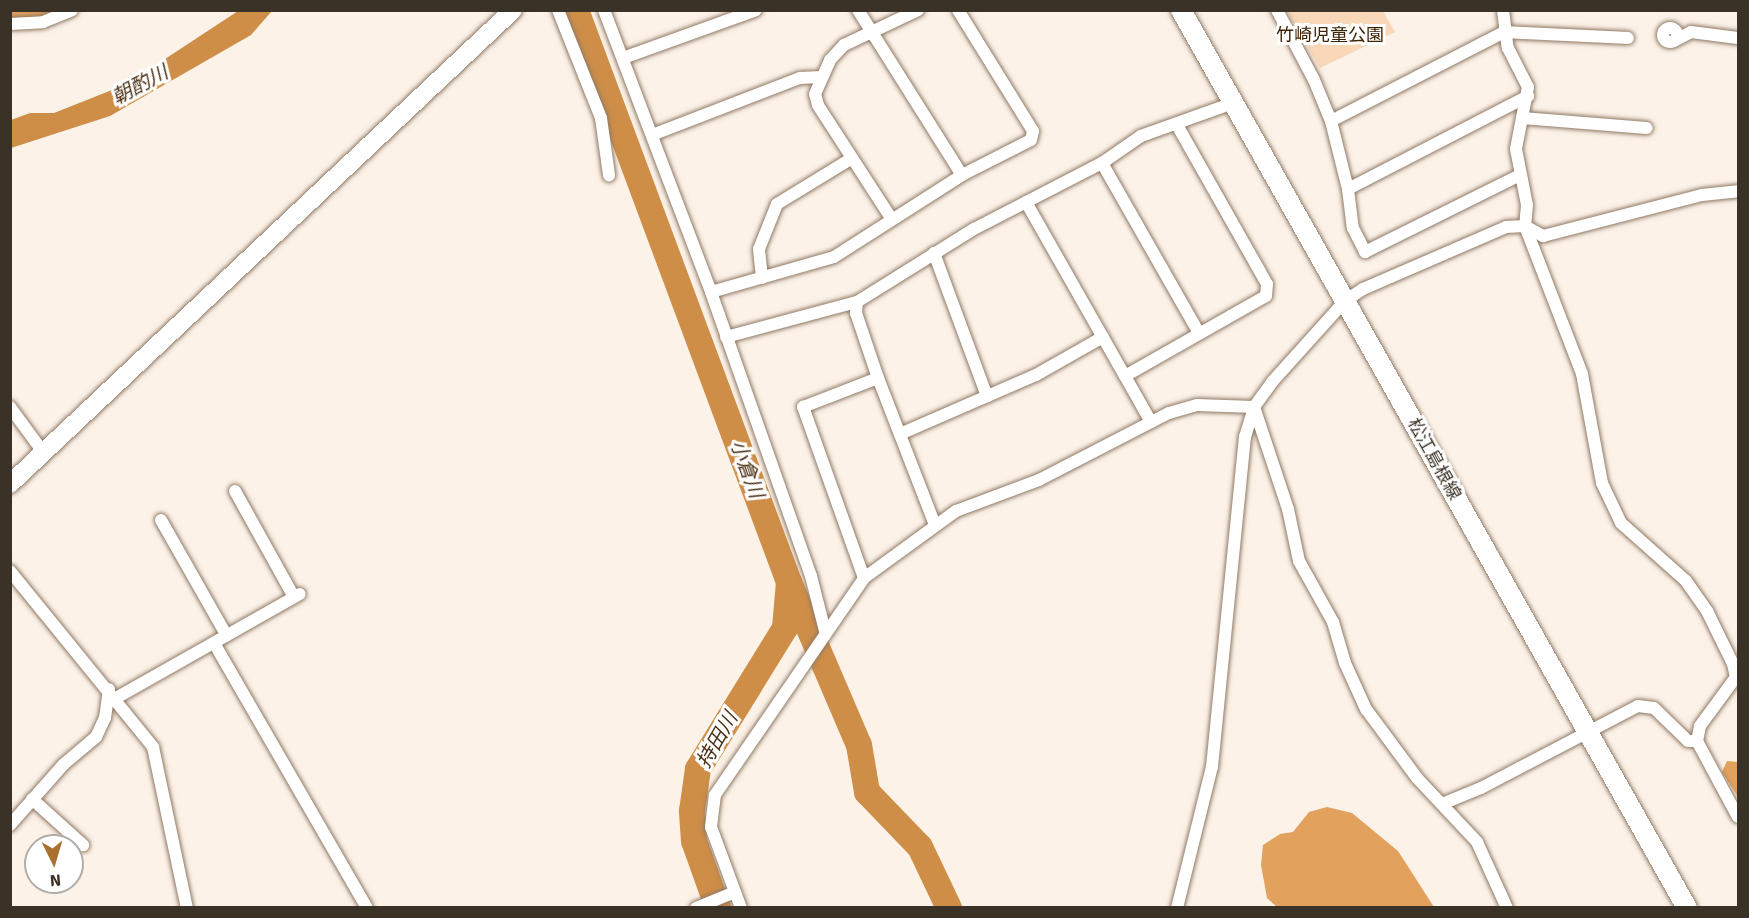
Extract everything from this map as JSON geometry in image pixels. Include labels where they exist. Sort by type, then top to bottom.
[{"type":"main road","name":"松江島根線","points":[[1181,10],[1687,908]]},
{"type":"street","points":[[10,24],[43,22],[72,10]]},
{"type":"street","points":[[10,484],[513,10]]},
{"type":"street","points":[[558,10],[601,118],[609,175]]},
{"type":"street","points":[[604,10],[711,292],[811,576],[823,633]]},
{"type":"street","points":[[858,10],[962,176]]},
{"type":"street","points":[[891,218],[818,105],[815,94],[821,77],[844,45],[918,10]]},
{"type":"street","points":[[711,292],[834,257],[891,218],[962,176],[1031,140],[1033,131],[958,10]]},
{"type":"street","points":[[1277,10],[1314,80],[1331,121],[1348,189],[1353,228],[1365,252],[1520,175]]},
{"type":"street","points":[[1503,10],[1504,32],[1508,48],[1528,87],[1516,149],[1527,205],[1525,226],[1582,374],[1606,493],[1621,523],[1686,581],[1707,611],[1733,664],[1736,677],[1700,726],[1696,741],[1719,789],[1738,817]]},
{"type":"street","points":[[623,58],[754,11]]},
{"type":"street","points":[[1331,121],[1504,32],[1628,38]]},
{"type":"street","points":[[1674,41],[1691,32],[1738,38]]},
{"type":"street","points":[[652,135],[800,78],[821,77]]},
{"type":"street","points":[[1348,189],[1528,96]]},
{"type":"street","points":[[726,337],[856,302],[934,253],[1026,202],[1102,164],[1141,136],[1178,125],[1233,103]]},
{"type":"street","points":[[1522,118],[1647,128]]},
{"type":"street","points":[[1125,376],[1266,296],[1267,284],[1178,125]]},
{"type":"street","points":[[762,278],[759,249],[777,204],[852,158]]},
{"type":"street","points":[[1102,164],[1198,333]]},
{"type":"street","points":[[1177,908],[1212,767],[1242,454],[1254,407],[1345,301],[1363,289],[1506,227],[1525,226],[1543,236],[1702,195],[1738,191]]},
{"type":"street","points":[[1026,202],[1150,422]]},
{"type":"street","points":[[934,253],[987,396]]},
{"type":"street","points":[[856,302],[856,313],[878,378],[935,525]]},
{"type":"street","points":[[900,434],[1036,375],[1103,336]]},
{"type":"street","points":[[864,578],[803,407],[878,378]]},
{"type":"street","points":[[741,908],[732,893],[711,827],[715,795],[823,633],[864,578],[956,511],[1039,480],[1150,422],[1197,405],[1254,407]]},
{"type":"street","points":[[10,407],[43,452]]},
{"type":"street","points":[[1254,407],[1288,509],[1299,561],[1333,622],[1345,663],[1366,709],[1393,749],[1477,842],[1507,908]]},
{"type":"street","points":[[10,825],[64,764],[96,737],[105,718],[112,694],[227,636],[297,595],[235,491]]},
{"type":"street","points":[[161,520],[227,636]]},
{"type":"street","points":[[10,571],[153,747],[187,908]]},
{"type":"street","points":[[213,643],[367,908]]},
{"type":"street","points":[[1442,804],[1481,788],[1630,708],[1646,705],[1664,715],[1688,741],[1696,741]]},
{"type":"street","points":[[32,799],[71,834]]},
{"type":"street","points":[[698,907],[732,893]]},
{"type":"green space","name":"竹崎児童公園","points":[[1287,11],[1383,11],[1395,32],[1320,68]]},
{"type":"shaded area","points":[[11,11],[58,11],[40,18],[11,21]]},
{"type":"shaded area","points":[[1727,761],[1738,762],[1738,797],[1722,772]]},
{"type":"shaded area","points":[[1327,807],[1352,813],[1398,851],[1434,907],[1277,907],[1267,898],[1261,865],[1263,845],[1280,834],[1293,832],[1309,812]]},
{"type":"water","name":"朝酌川","points":[[238,11],[272,11],[251,35],[110,116],[11,148],[11,120],[30,113],[54,113],[127,84]]},
{"type":"waterway","name":"小倉川","points":[[576,10],[789,582],[859,745],[867,792],[920,847],[949,908]]},
{"type":"waterway","name":"持田川","points":[[718,908],[694,841],[692,811],[698,769],[785,628],[789,582]]}]
